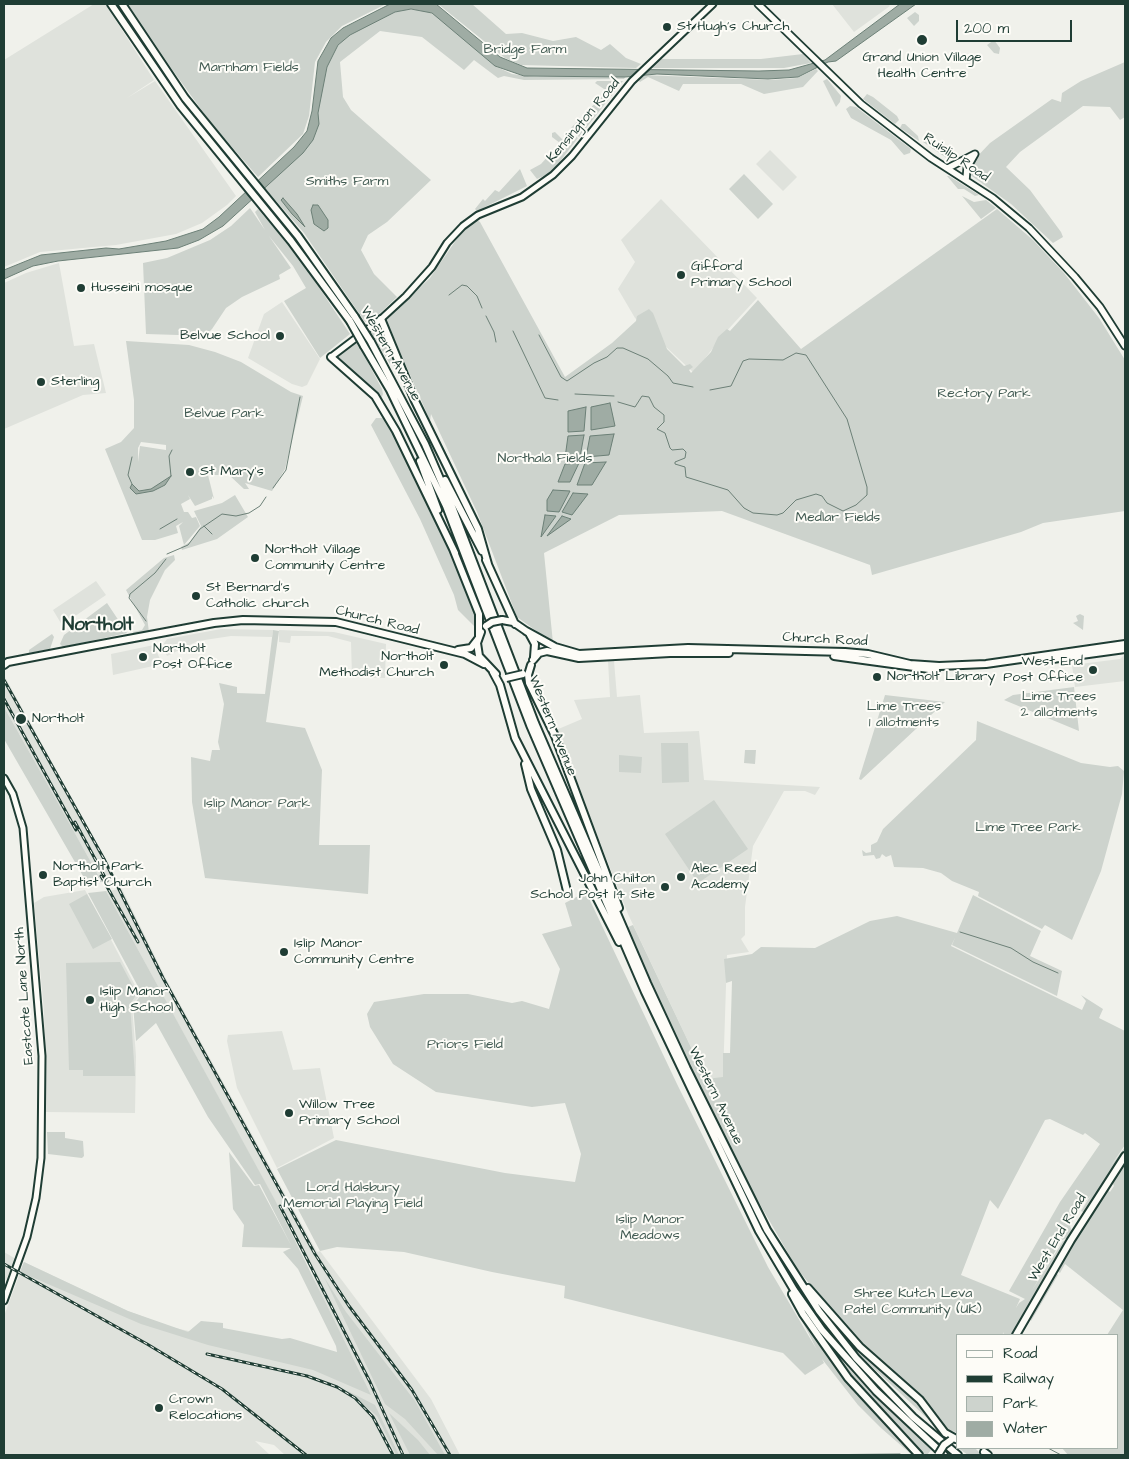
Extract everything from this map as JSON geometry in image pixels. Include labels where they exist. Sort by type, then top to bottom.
[{"type":"main road","name":"Western Avenue","points":[[111,4],[180,105],[260,202],[370,342],[425,444],[454,509],[536,723],[647,983],[691,1078],[777,1247],[819,1311],[856,1358],[913,1417],[958,1455]]},
{"type":"main road","name":"Western Avenue","points":[[122,4],[185,98],[318,263],[352,319],[446,506],[530,725],[645,992],[772,1255],[822,1330],[853,1368],[907,1422],[944,1455]]},
{"type":"main road","name":"Ruislip Road","points":[[758,4],[861,104],[931,158],[994,198],[1050,247],[1100,307],[1125,346]]},
{"type":"main road","points":[[948,168],[975,154],[966,168],[966,180]]},
{"type":"main road","points":[[381,319],[415,401],[478,529],[488,564]]},
{"type":"main road","points":[[331,357],[375,396],[396,430],[455,553]]},
{"type":"main road","points":[[404,420],[478,614],[479,656],[493,672],[500,685],[511,728],[523,756],[645,992]]},
{"type":"main road","points":[[425,444],[488,564],[515,624]]},
{"type":"main road","points":[[444,649],[468,649],[474,645],[486,626],[492,622],[502,620],[515,624],[526,631],[535,644],[528,676],[529,683],[556,736],[647,983]]},
{"type":"main road","name":"Church Road","points":[[5,663],[222,622],[274,621],[336,622],[472,656],[485,664]]},
{"type":"main road","name":"Church Road","points":[[526,631],[554,647],[579,654],[688,648],[845,652],[910,664],[939,666],[986,664],[1125,644]]},
{"type":"main road","name":"Church Road","points":[[532,663],[537,654],[544,651],[586,658],[720,653],[845,657],[910,668],[956,670],[987,668],[1125,649]]},
{"type":"main road","points":[[493,672],[506,678],[523,674],[532,663]]},
{"type":"main road","points":[[523,756],[531,789],[557,850],[568,891]]},
{"type":"main road","name":"West End Road","points":[[1017,1334],[1071,1240],[1125,1156]]},
{"type":"main road","points":[[777,1247],[810,1291],[842,1328],[860,1347],[920,1400],[945,1433],[955,1440]]},
{"type":"main road","points":[[772,1255],[803,1314],[832,1357],[864,1397],[919,1455]]},
{"type":"main road","points":[[938,1455],[944,1445],[955,1440]]},
{"type":"street","name":"Kensington Road","points":[[331,357],[381,319],[425,275],[448,241],[463,226],[478,215],[522,197],[544,183],[572,156],[632,81],[713,4]]},
{"type":"street","name":"Eastcote Lane North","points":[[4,778],[13,794],[23,828],[41,1021],[41,1158],[33,1212],[24,1245],[4,1301]]},
{"type":"shaded area","points":[[94,4],[106,5],[154,80],[127,98],[155,81],[236,196],[202,223],[176,234],[116,245],[40,252],[4,267],[4,60]]},
{"type":"shaded area","points":[[832,4],[888,4],[890,6],[854,32]]},
{"type":"shaded area","points":[[770,150],[797,177],[783,191],[756,164]]},
{"type":"shaded area","name":"Gifford Primary School","points":[[661,199],[757,298],[722,336],[694,373],[635,318],[618,289],[635,262],[621,240]]},
{"type":"shaded area","points":[[59,263],[74,346],[94,344],[106,393],[83,395],[4,429],[4,283],[26,273]]},
{"type":"shaded area","name":"Belvue School","points":[[282,302],[320,359],[307,385],[302,387],[292,384],[248,358],[264,314]]},
{"type":"shaded area","points":[[96,581],[106,595],[62,625],[53,610]]},
{"type":"shaded area","points":[[221,629],[273,630],[272,637],[231,636],[198,641],[167,656],[162,646],[167,639]]},
{"type":"shaded area","points":[[279,630],[334,632],[386,644],[385,678],[352,677],[351,642],[328,636],[291,636],[290,643],[279,642]]},
{"type":"shaded area","name":"Northolt Post Office","points":[[154,645],[162,664],[113,675],[111,654]]},
{"type":"shaded area","points":[[1125,654],[1125,681],[1075,687],[1072,665],[1120,659]]},
{"type":"shaded area","name":"Alec Reed Academy","points":[[608,661],[614,661],[617,697],[640,695],[644,733],[699,731],[704,780],[820,787],[815,795],[805,791],[784,791],[753,846],[745,907],[745,935],[741,939],[749,952],[727,955],[723,1078],[706,1079],[628,914],[556,730],[582,719],[574,700],[610,697]]},
{"type":"shaded area","points":[[4,672],[5,677],[117,880],[102,882],[4,707]]},
{"type":"shaded area","points":[[122,889],[165,977],[317,1252],[320,1251],[431,1399],[460,1455],[285,1455],[274,1445],[255,1441],[270,1455],[4,1455],[4,1316],[24,1262],[128,1311],[171,1327],[351,1368],[306,1258],[106,891]]},
{"type":"shaded area","name":"Islip Manor High School","points":[[85,890],[140,995],[132,1005],[136,1056],[135,1113],[46,1112],[44,1011],[34,903],[44,897]]},
{"type":"shaded area","name":"Willow Tree Primary School","points":[[282,1031],[293,1070],[320,1068],[334,1138],[277,1168],[237,1088],[227,1041],[228,1035]]},
{"type":"shaded area","points":[[4,1252],[16,1259],[6,1280],[4,1279]]},
{"type":"green space","name":"Marnham Fields","points":[[128,4],[386,4],[342,26],[326,42],[315,62],[309,116],[303,134],[258,177],[211,123]]},
{"type":"green space","name":"Bridge Farm","points":[[438,4],[472,4],[506,34],[522,33],[553,41],[576,37],[601,50],[610,44],[626,58],[641,64],[636,68],[521,65],[505,58]]},
{"type":"green space","name":"Smiths Farm","points":[[407,9],[426,11],[436,15],[495,66],[512,74],[535,77],[626,76],[624,79],[524,80],[504,76],[498,78],[474,60],[464,70],[422,37],[380,31],[340,62],[343,97],[351,110],[431,180],[387,222],[368,235],[361,250],[374,274],[397,297],[375,318],[365,322],[304,233],[263,186],[297,157],[317,111],[328,59],[343,39],[385,15]]},
{"type":"green space","points":[[915,12],[919,15],[919,21],[914,26],[907,18]]},
{"type":"green space","points":[[994,40],[1000,48],[999,54],[994,53],[987,45]]},
{"type":"green space","points":[[803,54],[811,63],[784,68],[651,68],[661,59],[761,59]]},
{"type":"green space","points":[[1125,62],[1125,117],[1120,120],[1110,107],[1083,106],[1020,152],[1006,167],[1030,190],[1061,232],[1063,237],[1053,243],[1011,204],[969,174],[972,162],[990,143],[1052,99],[1061,102],[1062,93],[1081,81]]},
{"type":"green space","points":[[816,69],[818,71],[803,87],[764,94],[741,84],[683,84],[679,91],[648,77],[640,82],[638,80],[642,75],[771,80],[797,78]]},
{"type":"green space","points":[[827,79],[841,96],[840,102],[836,107],[823,81]]},
{"type":"green space","points":[[597,81],[623,81],[579,137],[570,129],[607,91],[595,83]]},
{"type":"green space","points":[[867,94],[897,116],[899,120],[895,124],[863,99]]},
{"type":"green space","points":[[850,106],[856,107],[911,149],[910,153],[904,155],[891,140],[851,118],[846,109]]},
{"type":"green space","points":[[902,124],[905,124],[918,136],[919,141],[900,128]]},
{"type":"green space","points":[[555,132],[564,141],[572,134],[578,138],[548,174],[537,179],[530,170],[541,164],[560,143],[552,137],[552,133]]},
{"type":"green space","points":[[931,138],[951,161],[923,142],[923,139]]},
{"type":"green space","points":[[520,169],[527,186],[477,211],[475,209],[483,199],[485,201],[495,190],[499,192]]},
{"type":"green space","points":[[744,174],[773,204],[758,219],[729,189]]},
{"type":"green space","points":[[947,176],[979,195],[975,196],[964,189],[958,189]]},
{"type":"green space","points":[[962,196],[974,202],[986,200],[996,208],[981,219]]},
{"type":"green space","points":[[250,208],[265,230],[255,212],[258,209],[298,256],[350,334],[320,358],[284,301],[306,288],[293,266],[269,236],[291,268],[279,275],[280,279],[242,297],[226,308],[212,329],[202,339],[178,335],[146,334],[143,263],[167,258],[210,240],[231,226]]},
{"type":"green space","points":[[997,209],[1033,240],[1064,273],[1099,318],[1125,360],[1125,511],[1043,523],[1021,532],[872,575],[870,565],[722,511],[619,515],[544,553],[553,643],[517,617],[477,512],[431,414],[430,421],[386,320],[430,278],[463,230],[477,220],[480,222],[565,377],[612,343],[636,321],[637,316],[649,309],[653,313],[667,349],[684,366],[690,364],[693,367],[689,370],[691,373],[711,352],[718,337],[727,329],[730,331],[758,300],[801,349]]},
{"type":"green space","points":[[374,329],[380,330],[396,366],[390,364],[370,331]]},
{"type":"green space","name":"Belvue Park","points":[[126,341],[189,345],[215,352],[241,362],[291,392],[303,396],[285,469],[272,491],[245,483],[249,489],[244,489],[229,475],[208,475],[214,499],[212,496],[212,499],[195,506],[188,495],[190,499],[181,504],[184,512],[188,512],[192,518],[196,517],[200,526],[184,545],[179,526],[183,522],[176,526],[178,533],[155,540],[142,540],[105,449],[121,442],[134,428],[134,400]],"holes":[[[141,442],[166,445],[166,450],[140,446],[138,462],[138,448]]]},
{"type":"green space","points":[[357,342],[382,389],[381,399],[338,359],[338,356]]},
{"type":"green space","points":[[376,418],[385,418],[453,555],[475,611],[478,622],[476,628],[458,610],[454,595],[420,519],[371,425]]},
{"type":"green space","points":[[235,495],[248,517],[217,539],[182,550],[181,547],[190,542],[201,526],[194,511],[222,503]]},
{"type":"green space","points":[[174,555],[175,560],[165,570],[150,600],[147,617],[149,632],[134,635],[133,632],[142,630],[145,625],[126,590],[164,558]]},
{"type":"green space","points":[[107,603],[127,633],[63,647],[60,644],[64,635]]},
{"type":"green space","points":[[1080,614],[1084,616],[1083,630],[1073,623],[1078,621],[1076,616]]},
{"type":"green space","name":"Islip Manor Park","points":[[273,630],[279,631],[266,722],[305,728],[322,770],[319,845],[370,845],[368,894],[205,878],[192,802],[191,757],[210,761],[212,750],[220,750],[218,742],[224,704],[219,683],[237,687],[237,693],[265,694]]},
{"type":"green space","points":[[52,634],[54,637],[50,649],[29,653],[29,650]]},
{"type":"green space","name":"Lime Trees 2 allotments","points":[[1074,687],[1079,731],[1004,700],[1013,695]]},
{"type":"green space","name":"Lime Trees 1 allotments","points":[[885,695],[945,702],[861,780],[859,779]]},
{"type":"green space","points":[[4,707],[102,882],[87,883],[4,739]]},
{"type":"green space","name":"Lime Tree Park","points":[[977,721],[1081,763],[1110,767],[1118,766],[1124,771],[1122,794],[1101,871],[1072,940],[1045,925],[1042,929],[978,896],[979,892],[952,881],[941,873],[923,868],[894,867],[891,855],[886,857],[882,854],[880,858],[876,859],[874,855],[863,856],[862,850],[866,853],[871,852],[871,845],[877,842],[883,829],[976,740]]},
{"type":"green space","points":[[661,743],[688,743],[689,782],[662,783]]},
{"type":"green space","points":[[745,750],[756,750],[755,764],[744,763]]},
{"type":"green space","points":[[619,755],[642,757],[641,773],[619,772]]},
{"type":"green space","points":[[714,800],[748,849],[698,883],[665,834]]},
{"type":"green space","points":[[106,891],[275,1200],[371,1395],[313,1370],[208,1345],[141,1324],[20,1272],[24,1262],[128,1311],[188,1332],[201,1321],[223,1323],[223,1328],[282,1339],[290,1338],[337,1352],[336,1346],[298,1269],[283,1252],[291,1248],[242,1247],[244,1225],[233,1209],[229,1152],[254,1186],[259,1185],[292,1247],[260,1184],[255,1185],[208,1117],[156,1023],[136,1041],[133,1005],[142,994],[88,893]]},
{"type":"green space","name":"Islip Manor Meadows","points":[[586,892],[677,1084],[768,1267],[817,1350],[800,1317],[801,1314],[848,1383],[916,1455],[912,1455],[858,1405],[822,1359],[824,1363],[805,1375],[783,1353],[564,1298],[565,1286],[404,1252],[337,1247],[320,1251],[277,1169],[336,1140],[505,1173],[575,1182],[581,1154],[565,1103],[532,1107],[436,1092],[393,1064],[370,1027],[367,1014],[374,1002],[424,994],[468,994],[512,1003],[522,1001],[549,1009],[560,969],[542,934],[572,926],[565,903]]},
{"type":"green space","points":[[87,894],[112,939],[93,949],[69,904]]},
{"type":"green space","name":"Shree Kutch Leva Patel Community (UK)","points":[[973,895],[1041,931],[1030,956],[1062,971],[1057,996],[952,945],[955,938],[951,946],[1082,1010],[1086,1001],[1081,995],[1103,1009],[1099,1018],[1125,1031],[1125,1145],[1110,1167],[1125,1147],[1125,1153],[1085,1213],[1081,1211],[1091,1195],[1077,1212],[1070,1226],[1072,1231],[1068,1238],[1062,1240],[1031,1292],[1063,1241],[1068,1239],[1015,1334],[1003,1334],[1004,1332],[1003,1334],[956,1334],[956,1432],[952,1431],[950,1434],[926,1403],[841,1324],[796,1267],[750,1187],[698,1084],[628,927],[633,925],[706,1079],[723,1077],[723,1053],[730,1053],[732,981],[726,983],[724,959],[752,954],[761,947],[815,948],[870,921],[897,916],[957,933]],"holes":[[[1050,1119],[1083,1135],[1085,1133],[1100,1144],[1060,1202],[1009,1291],[1025,1299],[1016,1308],[1020,1299],[961,1275],[990,1200],[998,1209],[1045,1120]]]},
{"type":"green space","points":[[120,962],[137,994],[130,1004],[135,1076],[83,1076],[83,1070],[69,1070],[66,963]]},
{"type":"green space","points":[[47,1132],[65,1132],[65,1138],[83,1141],[84,1156],[82,1158],[48,1154]]},
{"type":"green space","points":[[1125,1163],[1125,1455],[1068,1455],[1063,1449],[1119,1449],[1119,1334],[1108,1334],[1123,1310],[1065,1264],[1060,1273],[1057,1271],[1104,1193],[1107,1190],[1110,1192],[1114,1186],[1112,1182]]},
{"type":"green space","points":[[1056,1273],[1058,1275],[1031,1321],[1029,1318]]},
{"type":"green space","points":[[324,1277],[346,1312],[415,1401],[445,1455],[438,1455],[405,1419],[385,1404]]},
{"type":"green space","points":[[846,1335],[910,1394],[944,1434],[867,1362],[843,1337]]},
{"type":"green space","points":[[830,1347],[870,1392],[931,1450],[927,1455],[921,1455],[868,1399],[828,1348]]},
{"type":"green space","points":[[346,1390],[375,1405],[399,1455],[396,1455],[377,1416]]},
{"type":"green space","points":[[389,1413],[418,1440],[430,1455],[410,1455]]},
{"type":"green space","points":[[959,1449],[976,1449],[982,1455],[968,1455]]},
{"type":"water","points":[[390,4],[436,4],[500,57],[527,68],[759,71],[789,70],[825,60],[900,4],[916,4],[836,61],[828,62],[798,77],[768,79],[657,74],[625,77],[524,76],[495,66],[432,13],[411,9],[395,12],[350,35],[338,45],[327,67],[318,113],[319,124],[313,140],[303,153],[223,226],[199,240],[178,248],[58,261],[33,266],[4,279],[4,270],[41,255],[106,248],[119,249],[166,241],[203,229],[219,217],[294,147],[307,131],[312,111],[318,61],[331,38],[343,28]]},
{"type":"water","points":[[283,198],[297,214],[305,227],[281,200]]},
{"type":"water","points":[[313,205],[318,205],[328,220],[328,228],[324,231],[314,224],[311,210]]},
{"type":"water","points":[[610,403],[615,426],[591,430],[591,407]]},
{"type":"water","points":[[586,407],[584,431],[568,432],[568,411]]},
{"type":"water","points":[[614,434],[609,455],[586,457],[590,436]]},
{"type":"water","points":[[584,435],[580,457],[565,458],[568,436]]},
{"type":"water","points":[[606,462],[592,485],[577,485],[585,463]]},
{"type":"water","points":[[579,463],[570,482],[558,482],[565,464]]},
{"type":"water","points":[[171,476],[165,485],[153,491],[136,494],[130,488],[132,484],[139,491],[151,489]]},
{"type":"water","points":[[553,490],[570,491],[559,512],[547,511],[547,500]]},
{"type":"water","points":[[573,493],[588,494],[572,515],[562,512]]},
{"type":"water","points":[[545,515],[556,516],[541,537]]},
{"type":"water","points":[[562,516],[571,519],[547,536]]},
{"type":"waterway","points":[[449,295],[462,285],[467,286],[477,296],[482,308]]},
{"type":"waterway","points":[[486,316],[494,332],[496,342]]},
{"type":"waterway","points":[[513,331],[545,398],[558,400]]},
{"type":"waterway","points":[[539,335],[561,377],[567,381],[594,363],[607,357],[617,348],[623,348],[648,359],[668,376],[673,383],[693,387]]},
{"type":"waterway","points":[[618,402],[635,407],[642,396],[649,397],[654,407],[664,415],[664,422],[657,429],[665,433],[672,450],[683,449],[686,452],[685,458],[675,462],[675,464],[685,467],[686,477],[728,490],[744,508],[753,513],[777,515],[783,513],[796,500],[816,494],[822,496],[827,503],[843,511],[856,505],[867,495],[867,487],[847,419],[806,355],[796,353],[783,360],[749,359],[743,361],[731,386],[710,390]]},
{"type":"waterway","points":[[575,394],[614,396]]},
{"type":"waterway","points":[[273,488],[286,470],[300,397]]},
{"type":"waterway","points":[[171,476],[169,456],[172,450]]},
{"type":"waterway","points":[[132,457],[128,475],[132,484]]},
{"type":"waterway","points":[[167,554],[188,545],[200,529],[222,514],[236,516],[249,513],[260,506],[266,497]]},
{"type":"waterway","points":[[160,529],[177,519]]},
{"type":"waterway","points":[[204,526],[212,534]]},
{"type":"waterway","points":[[146,621],[129,598],[130,594],[155,573],[166,559]]},
{"type":"waterway","points":[[960,932],[1011,948],[1033,962],[1058,973]]},
{"type":"waterway","points":[[1050,1449],[1061,1455]]},
{"type":"waterway","points":[[797,1455],[900,1454]]},
{"type":"railway","points":[[4,680],[104,859],[163,978],[315,1254],[349,1306],[412,1390],[450,1455]]},
{"type":"railway","points":[[4,699],[76,830]]},
{"type":"railway","points":[[75,822],[107,881]]},
{"type":"railway","points":[[101,876],[138,942]]},
{"type":"railway","points":[[280,1206],[370,1382],[403,1455]]},
{"type":"railway","points":[[4,1264],[147,1344],[222,1389],[306,1455]]},
{"type":"railway","points":[[207,1354],[307,1376],[337,1387],[355,1398],[373,1417],[393,1455]]},
{"type":"place","name":"St Hugh's Church","points":[[667,27]]},
{"type":"place","name":"Grand Union Village Health Centre","points":[[922,40]]},
{"type":"place","name":"Gifford Primary School","points":[[681,275]]},
{"type":"place","name":"Husseini mosque","points":[[81,288]]},
{"type":"place","name":"Belvue School","points":[[280,336]]},
{"type":"place","name":"Sterling","points":[[41,382]]},
{"type":"place","name":"St Mary's","points":[[190,472]]},
{"type":"place","name":"Northolt Village Community Centre","points":[[255,558]]},
{"type":"place","name":"St Bernard's Catholic church","points":[[196,596]]},
{"type":"place","name":"Northolt Post Office","points":[[143,657]]},
{"type":"place","name":"Northolt Methodist Church","points":[[444,665]]},
{"type":"place","name":"West End Post Office","points":[[1093,670]]},
{"type":"place","name":"Northolt Library","points":[[877,677]]},
{"type":"place","name":"Northolt","points":[[21,719]]},
{"type":"place","name":"Northolt Park Baptist Church","points":[[43,875]]},
{"type":"place","name":"Alec Reed Academy","points":[[681,877]]},
{"type":"place","name":"John Chilton School Post 14 Site","points":[[665,887]]},
{"type":"place","name":"Islip Manor Community Centre","points":[[284,952]]},
{"type":"place","name":"Islip Manor High School","points":[[90,1000]]},
{"type":"place","name":"Willow Tree Primary School","points":[[289,1113]]},
{"type":"place","name":"Crown Relocations","points":[[159,1408]]},
{"type":"district","name":"Northolt","points":[[98,626]]},
{"type":"park label","name":"Rectory Park","points":[[984,394]]},
{"type":"park label","name":"Northala Fields","points":[[545,459]]},
{"type":"park label","name":"Medlar Fields","points":[[838,518]]},
{"type":"park label","name":"Priors Field","points":[[465,1045]]},
{"type":"park label","name":"Lord Halsbury Memorial Playing Field","points":[[353,1196]]}]
